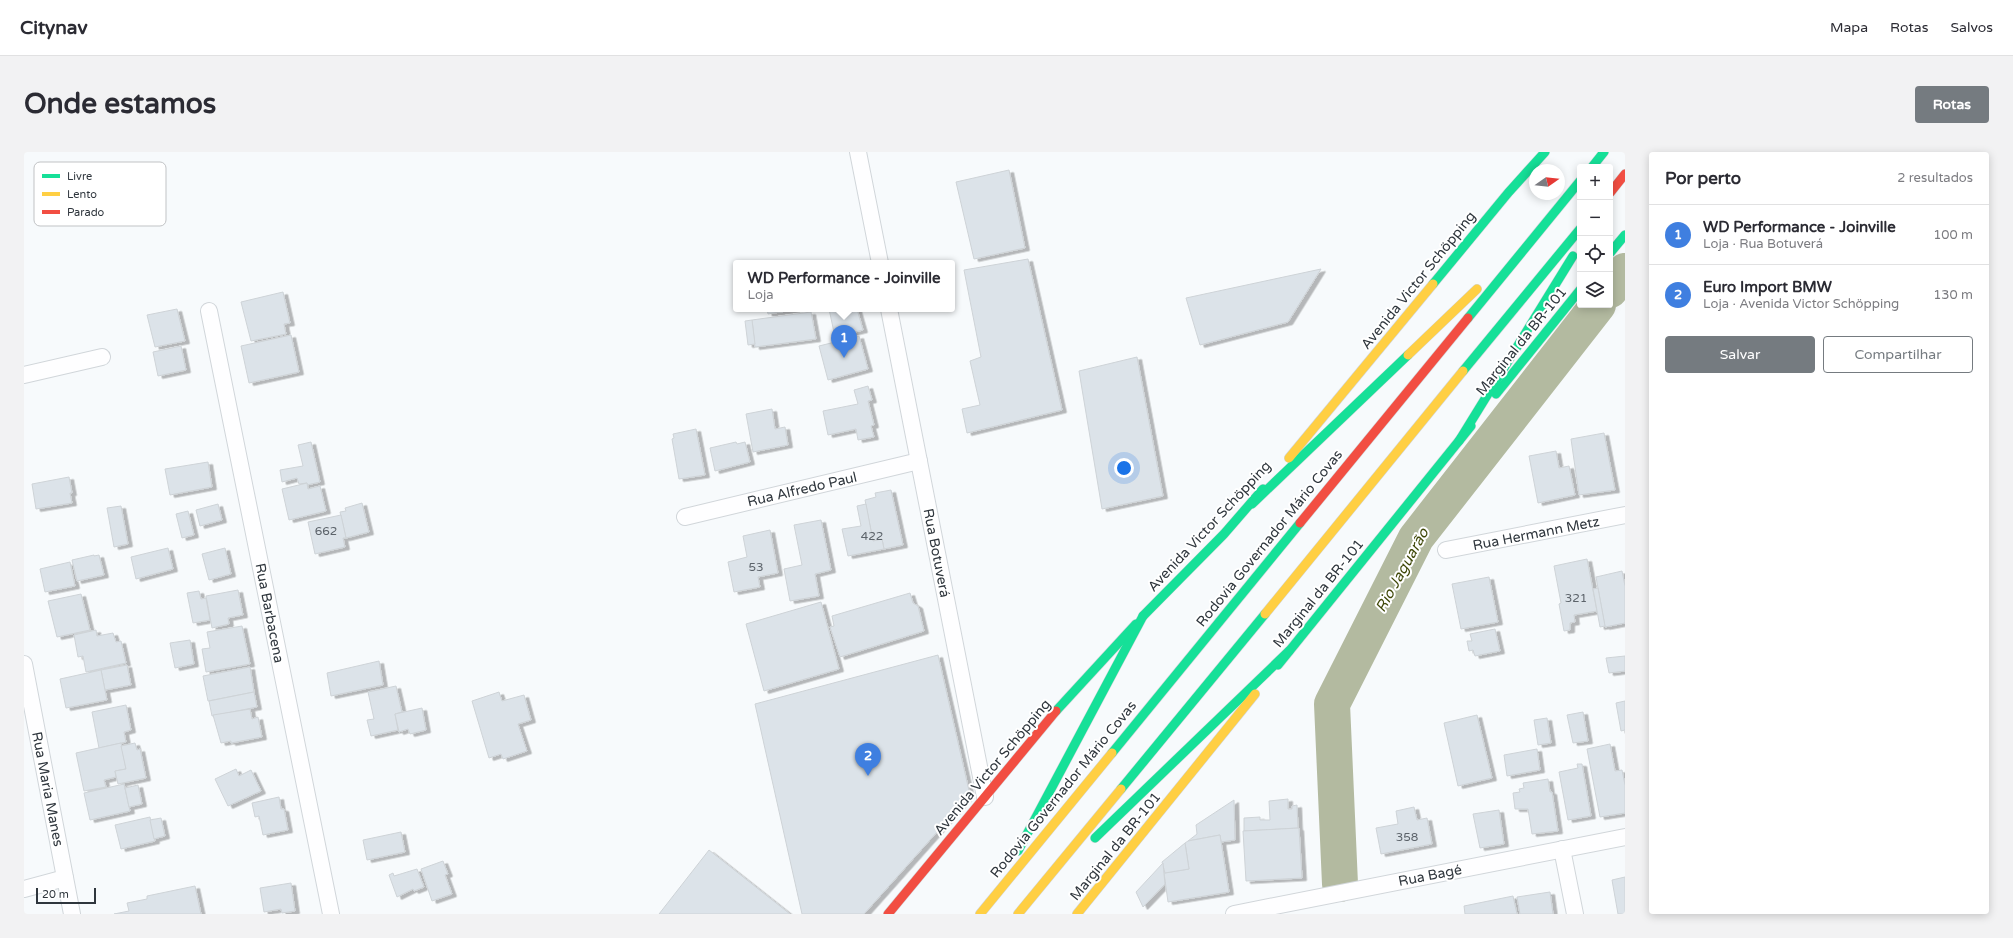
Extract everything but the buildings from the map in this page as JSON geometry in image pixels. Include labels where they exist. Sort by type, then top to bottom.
[{"type":"main road","name":"Avenida Victor Schöpping","points":[[888,914],[1074,690],[1143,616],[1252,504],[1508,193],[1544,152]]},
{"type":"main road","points":[[1594,164],[1604,152]]},
{"type":"main road","points":[[1613,189],[1625,174]]},
{"type":"main road","points":[[1613,191],[1618,182]]},
{"type":"main road","name":"Rodovia Governador Mário Covas","points":[[980,914],[1577,185]]},
{"type":"main road","points":[[1252,504],[1547,221]]},
{"type":"main road","points":[[1018,914],[1577,233]]},
{"type":"main road","points":[[1613,249],[1625,235]]},
{"type":"main road","points":[[1459,441],[1577,249]]},
{"type":"main road","name":"Marginal da BR-101","points":[[1077,914],[1577,294]]},
{"type":"main road","points":[[995,895],[1143,616]]},
{"type":"main road","points":[[1025,905],[1289,651]]},
{"type":"street","points":[[858,152],[879,260]]},
{"type":"street","name":"Rua Barbacena","points":[[209,312],[331,914]]},
{"type":"street","name":"Rua Botuverá","points":[[890,312],[985,797]]},
{"type":"street","points":[[24,375],[102,357]]},
{"type":"street","name":"Rua Alfredo Paul","points":[[685,516],[919,461]]},
{"type":"street","name":"Rua Hermann Metz","points":[[1446,550],[1625,516]]},
{"type":"street","name":"Rua Maria Manes","points":[[24,664],[72,914]]},
{"type":"street","name":"Rua Bagé","points":[[1234,914],[1625,837]]},
{"type":"street","points":[[1562,849],[1575,914]]},
{"type":"street","points":[[24,889],[65,878]]},
{"type":"waterway","name":"Rio Jaguarão","points":[[1613,286],[1625,271]]},
{"type":"waterway","name":"Rio Jaguarão","points":[[1340,884],[1332,704],[1416,538],[1596,308]]},
{"type":"traffic: fast","points":[[1433,284],[1508,193],[1545,152]]},
{"type":"traffic: fast","points":[[1594,164],[1604,152]]},
{"type":"traffic: fast","points":[[1468,318],[1577,185]]},
{"type":"traffic: fast","points":[[1463,371],[1577,233]]},
{"type":"traffic: fast","points":[[1613,249],[1625,235]]},
{"type":"traffic: fast","points":[[1459,441],[1573,256]]},
{"type":"traffic: fast","points":[[1496,394],[1577,294]]},
{"type":"traffic: fast","points":[[1252,504],[1408,355]]},
{"type":"traffic: fast","points":[[1278,665],[1471,426]]},
{"type":"traffic: fast","points":[[1143,616],[1224,534],[1263,489]]},
{"type":"traffic: fast","points":[[1112,753],[1300,523]]},
{"type":"traffic: fast","points":[[1121,789],[1265,614]]},
{"type":"traffic: fast","points":[[1018,851],[1143,616]]},
{"type":"traffic: fast","points":[[1056,711],[1136,624]]},
{"type":"traffic: fast","points":[[1095,838],[1289,651]]},
{"type":"traffic: slow","points":[[1289,458],[1433,284]]},
{"type":"traffic: slow","points":[[1408,355],[1477,289]]},
{"type":"traffic: slow","points":[[1265,614],[1463,371]]},
{"type":"traffic: slow","points":[[1077,914],[1255,694]]},
{"type":"traffic: slow","points":[[980,914],[1112,753]]},
{"type":"traffic: slow","points":[[1018,914],[1121,789]]},
{"type":"traffic: jam","points":[[1613,189],[1625,174]]},
{"type":"traffic: jam","points":[[1300,523],[1468,318]]},
{"type":"traffic: jam","points":[[888,914],[1056,711]]},
{"type":"place","name":"WD Performance - Joinville","points":[[844,358]]},
{"type":"place","name":"Euro Import BMW","points":[[868,776]]}]
